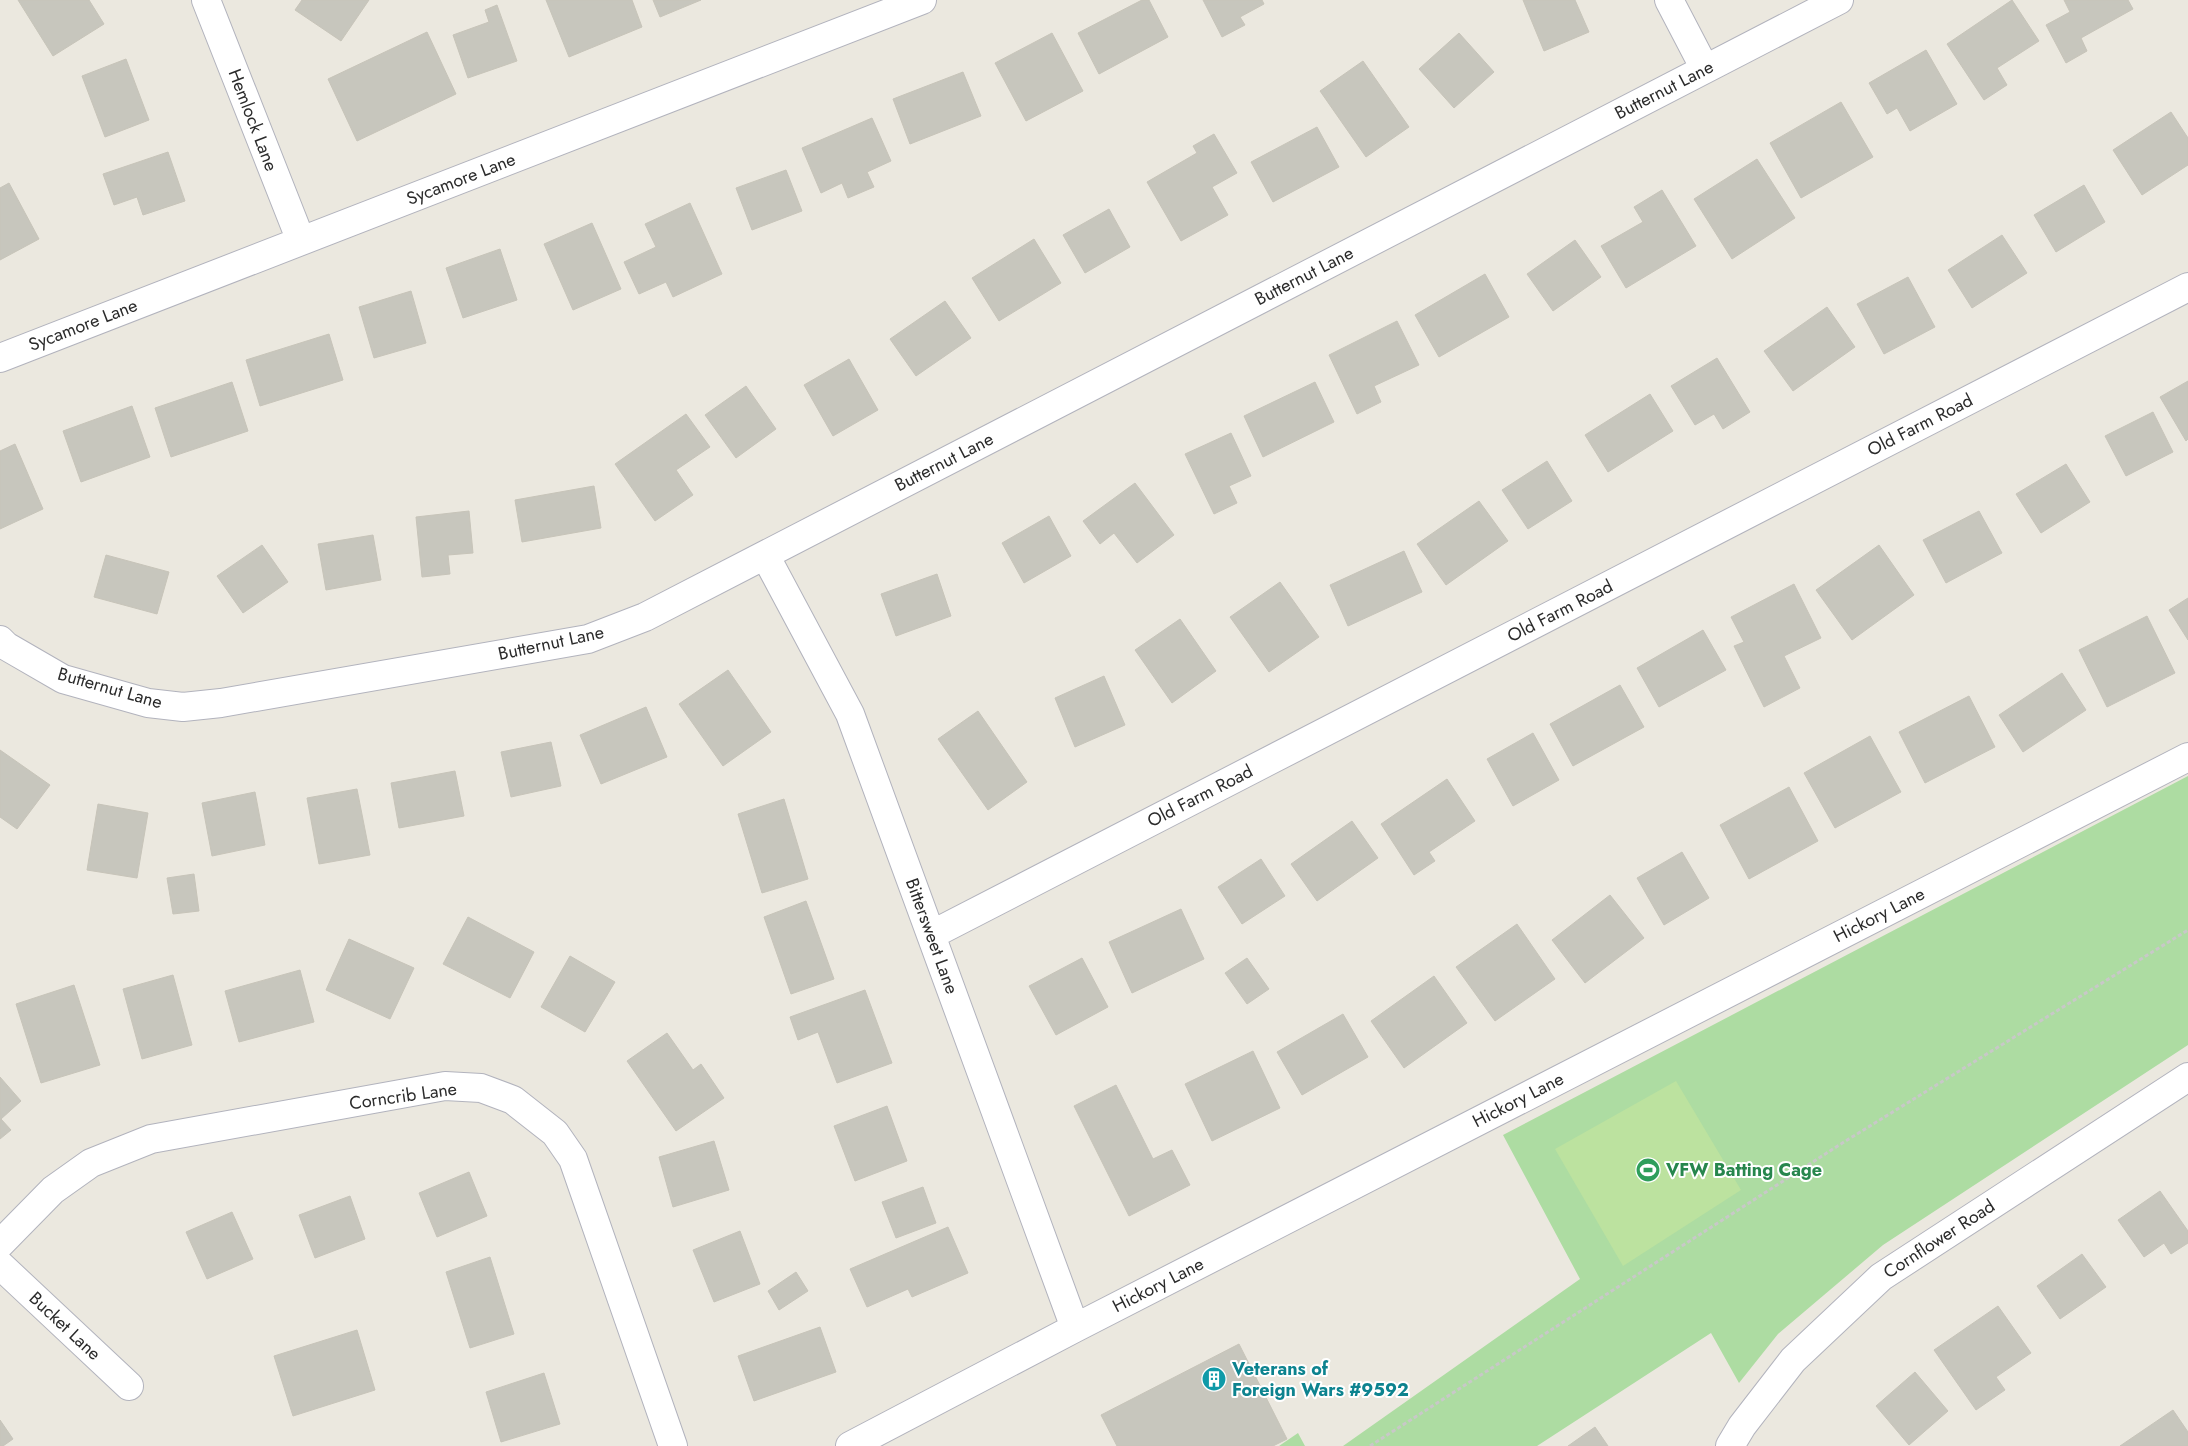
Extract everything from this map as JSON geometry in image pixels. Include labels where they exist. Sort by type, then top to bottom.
[{"type":"street","name":"Hemlock Lane","points":[[206,0],[301,240]]},
{"type":"street","name":"Sycamore Lane","points":[[0,358],[922,0]]},
{"type":"street","points":[[1669,0],[1705,69]]},
{"type":"street","name":"Butternut Lane","points":[[0,640],[6,646],[63,679],[148,703],[183,707],[221,703],[588,639],[646,617],[1839,0]]},
{"type":"street","name":"Old Farm Road","points":[[931,934],[2188,287]]},
{"type":"street","name":"Bittersweet Lane","points":[[765,555],[850,714],[1075,1328]]},
{"type":"street","name":"Hickory Lane","points":[[850,1446],[1075,1328],[2188,757]]},
{"type":"street","name":"Cornflower Road","points":[[1730,1446],[1742,1426],[1793,1360],[1881,1277],[2188,1077]]},
{"type":"street","name":"Corncrib Lane","points":[[0,1244],[53,1190],[91,1163],[151,1139],[445,1086],[481,1088],[513,1100],[555,1133],[573,1159],[673,1446]]},
{"type":"street","name":"Bucket Lane","points":[[0,1265],[129,1386]]},
{"type":"path","points":[[1370,1446],[1844,1142],[2188,930]]},
{"type":"green space","points":[[2188,776],[2188,1045],[1883,1245],[1778,1334],[1739,1383],[1711,1333],[1537,1446],[1343,1446],[1580,1279],[1503,1135]]},
{"type":"green space","name":"VFW Batting Cage","points":[[1676,1081],[1741,1190],[1623,1266],[1555,1149]]},
{"type":"green space","points":[[1298,1433],[1305,1446],[1279,1446]]},
{"type":"building","points":[[18,0],[89,0],[104,24],[53,56]]},
{"type":"building","points":[[302,0],[369,0],[341,41],[295,10]]},
{"type":"building","points":[[546,0],[632,0],[642,27],[569,57]]},
{"type":"building","points":[[653,0],[701,0],[660,17]]},
{"type":"building","points":[[1142,0],[1149,0],[1168,37],[1099,74],[1078,33]]},
{"type":"building","points":[[1203,0],[1262,0],[1264,4],[1240,17],[1245,25],[1222,37]]},
{"type":"building","points":[[1523,0],[1575,0],[1589,32],[1544,51]]},
{"type":"building","points":[[2012,0],[2039,41],[1997,68],[2007,85],[1984,100],[1947,44]]},
{"type":"building","points":[[2064,0],[2128,0],[2133,9],[2081,38],[2087,51],[2066,63],[2046,25],[2070,12]]},
{"type":"building","points":[[497,5],[517,61],[468,78],[453,35],[489,22],[485,10]]},
{"type":"building","points":[[427,32],[456,94],[357,141],[328,79]]},
{"type":"building","points":[[1052,33],[1083,91],[1026,121],[995,63]]},
{"type":"building","points":[[1459,33],[1494,72],[1454,108],[1419,69]]},
{"type":"building","points":[[1926,50],[1957,104],[1910,131],[1897,108],[1887,114],[1869,83]]},
{"type":"building","points":[[126,59],[149,120],[105,137],[82,76]]},
{"type":"building","points":[[1363,61],[1409,127],[1366,157],[1320,91]]},
{"type":"building","points":[[963,72],[981,116],[910,144],[893,99]]},
{"type":"building","points":[[1841,102],[1873,157],[1801,198],[1770,143]]},
{"type":"building","points":[[2171,112],[2188,138],[2188,165],[2142,195],[2113,150]]},
{"type":"building","points":[[872,118],[891,161],[867,172],[874,187],[848,198],[842,183],[821,193],[802,148]]},
{"type":"building","points":[[1317,127],[1339,167],[1273,202],[1251,162]]},
{"type":"building","points":[[1214,134],[1237,173],[1212,187],[1228,215],[1181,241],[1147,182],[1197,153],[1193,146]]},
{"type":"building","points":[[168,152],[185,201],[143,215],[137,197],[114,205],[103,174]]},
{"type":"building","points":[[1757,159],[1795,218],[1732,259],[1694,199]]},
{"type":"building","points":[[786,170],[802,211],[752,230],[736,188]]},
{"type":"building","points":[[9,183],[39,239],[0,260],[0,188]]},
{"type":"building","points":[[2084,185],[2105,222],[2056,252],[2034,215]]},
{"type":"building","points":[[1662,190],[1696,246],[1626,288],[1601,246],[1643,222],[1634,207]]},
{"type":"building","points":[[690,203],[722,274],[673,297],[666,282],[639,294],[624,262],[656,247],[645,224]]},
{"type":"building","points":[[1109,209],[1130,247],[1085,273],[1063,235]]},
{"type":"building","points":[[592,223],[621,289],[573,310],[544,244]]},
{"type":"building","points":[[2002,235],[2027,273],[1972,308],[1948,270]]},
{"type":"building","points":[[1034,239],[1061,283],[999,321],[972,278]]},
{"type":"building","points":[[1575,240],[1601,277],[1553,311],[1527,274]]},
{"type":"building","points":[[500,249],[517,300],[463,318],[446,268]]},
{"type":"building","points":[[1485,274],[1509,317],[1439,357],[1415,315]]},
{"type":"building","points":[[1908,277],[1935,327],[1884,354],[1857,304]]},
{"type":"building","points":[[411,291],[426,343],[374,358],[359,307]]},
{"type":"building","points":[[945,301],[971,338],[916,376],[890,339]]},
{"type":"building","points":[[1827,307],[1855,347],[1793,391],[1764,351]]},
{"type":"building","points":[[1397,321],[1419,365],[1374,386],[1381,402],[1357,414],[1329,355]]},
{"type":"building","points":[[329,334],[343,380],[260,406],[246,360]]},
{"type":"building","points":[[1717,358],[1750,412],[1723,429],[1714,414],[1695,425],[1671,386]]},
{"type":"building","points":[[849,359],[878,410],[833,436],[804,385]]},
{"type":"building","points":[[2188,381],[2188,439],[2186,441],[2160,397]]},
{"type":"building","points":[[232,382],[248,431],[171,457],[155,408]]},
{"type":"building","points":[[1315,382],[1334,422],[1263,457],[1244,416]]},
{"type":"building","points":[[746,386],[776,429],[736,458],[705,415]]},
{"type":"building","points":[[1650,394],[1673,431],[1608,472],[1585,435]]},
{"type":"building","points":[[132,406],[150,457],[81,482],[63,431]]},
{"type":"building","points":[[2153,412],[2173,452],[2126,476],[2105,436]]},
{"type":"building","points":[[686,414],[710,447],[676,470],[693,495],[655,521],[615,464]]},
{"type":"building","points":[[1231,433],[1251,476],[1229,486],[1237,503],[1214,514],[1185,454]]},
{"type":"building","points":[[15,444],[43,509],[0,529],[0,451]]},
{"type":"building","points":[[1547,461],[1572,501],[1528,529],[1502,490]]},
{"type":"building","points":[[2066,464],[2090,502],[2041,533],[2016,494]]},
{"type":"building","points":[[1135,483],[1174,535],[1137,563],[1114,533],[1100,544],[1083,521]]},
{"type":"building","points":[[594,486],[601,528],[522,542],[515,500]]},
{"type":"building","points":[[1479,501],[1508,541],[1446,585],[1417,544]]},
{"type":"building","points":[[469,511],[473,553],[448,555],[450,574],[422,577],[416,517]]},
{"type":"building","points":[[1979,511],[2002,553],[1946,583],[1923,540]]},
{"type":"building","points":[[1049,516],[1071,556],[1024,583],[1002,543]]},
{"type":"building","points":[[373,535],[381,580],[326,590],[318,544]]},
{"type":"building","points":[[262,545],[288,582],[243,613],[217,576]]},
{"type":"building","points":[[1879,545],[1914,595],[1852,640],[1816,590]]},
{"type":"building","points":[[1404,551],[1422,592],[1348,626],[1330,585]]},
{"type":"building","points":[[106,555],[169,572],[157,614],[94,597]]},
{"type":"building","points":[[937,574],[951,616],[896,636],[881,594]]},
{"type":"building","points":[[1280,582],[1319,637],[1269,672],[1230,617]]},
{"type":"building","points":[[1794,584],[1821,638],[1784,656],[1800,688],[1764,707],[1734,646],[1744,642],[1731,617]]},
{"type":"building","points":[[2188,598],[2188,640],[2169,610]]},
{"type":"building","points":[[2147,616],[2175,673],[2107,707],[2079,650]]},
{"type":"building","points":[[1180,619],[1216,671],[1172,703],[1135,650]]},
{"type":"building","points":[[1703,630],[1726,670],[1659,707],[1637,668]]},
{"type":"building","points":[[728,670],[771,732],[723,766],[679,704]]},
{"type":"building","points":[[2062,673],[2086,710],[2023,752],[1999,715]]},
{"type":"building","points":[[1104,676],[1125,725],[1075,747],[1055,698]]},
{"type":"building","points":[[1620,685],[1644,727],[1573,766],[1550,724]]},
{"type":"building","points":[[1969,696],[1995,747],[1925,783],[1899,732]]},
{"type":"building","points":[[646,707],[667,757],[601,784],[580,735]]},
{"type":"building","points":[[978,711],[1027,782],[988,810],[938,739]]},
{"type":"building","points":[[1533,733],[1559,780],[1513,806],[1487,759]]},
{"type":"building","points":[[1870,736],[1901,792],[1835,828],[1804,773]]},
{"type":"building","points":[[551,742],[561,786],[511,797],[501,752]]},
{"type":"building","points":[[0,750],[50,785],[17,829],[0,817]]},
{"type":"building","points":[[455,771],[464,816],[399,828],[391,783]]},
{"type":"building","points":[[1447,779],[1475,821],[1429,852],[1435,861],[1414,875],[1381,824]]},
{"type":"building","points":[[1789,787],[1818,841],[1749,879],[1720,825]]},
{"type":"building","points":[[357,789],[370,855],[319,864],[307,798]]},
{"type":"building","points":[[255,792],[265,845],[212,856],[202,803]]},
{"type":"building","points":[[784,799],[808,879],[762,893],[738,814]]},
{"type":"building","points":[[98,804],[148,813],[137,878],[87,870]]},
{"type":"building","points":[[1352,821],[1378,858],[1317,901],[1291,864]]},
{"type":"building","points":[[1682,852],[1709,898],[1664,925],[1637,878]]},
{"type":"building","points":[[1261,859],[1285,896],[1242,924],[1218,887]]},
{"type":"building","points":[[194,874],[199,911],[173,914],[167,878]]},
{"type":"building","points":[[1610,895],[1644,938],[1585,983],[1552,940]]},
{"type":"building","points":[[806,901],[834,979],[791,994],[764,917]]},
{"type":"building","points":[[1181,909],[1204,959],[1132,993],[1109,942]]},
{"type":"building","points":[[468,917],[534,952],[510,998],[443,964]]},
{"type":"building","points":[[1517,924],[1555,979],[1495,1021],[1456,967]]},
{"type":"building","points":[[349,939],[414,968],[390,1019],[326,990]]},
{"type":"building","points":[[570,956],[615,982],[585,1032],[541,1007]]},
{"type":"building","points":[[1082,958],[1108,1007],[1056,1035],[1029,986]]},
{"type":"building","points":[[1247,958],[1269,989],[1247,1004],[1225,973]]},
{"type":"building","points":[[300,970],[314,1022],[239,1042],[225,991]]},
{"type":"building","points":[[173,975],[192,1045],[142,1059],[123,989]]},
{"type":"building","points":[[1434,976],[1467,1023],[1404,1068],[1371,1021]]},
{"type":"building","points":[[74,985],[100,1065],[41,1083],[16,1004]]},
{"type":"building","points":[[865,990],[892,1063],[837,1083],[818,1032],[798,1040],[790,1017]]},
{"type":"building","points":[[1343,1014],[1368,1057],[1302,1095],[1277,1052]]},
{"type":"building","points":[[667,1033],[693,1070],[701,1064],[724,1098],[676,1131],[627,1061]]},
{"type":"building","points":[[1253,1051],[1280,1108],[1212,1141],[1185,1084]]},
{"type":"building","points":[[0,1077],[21,1101],[1,1119],[11,1130],[0,1139]]},
{"type":"building","points":[[1116,1085],[1153,1159],[1172,1150],[1190,1185],[1129,1216],[1074,1106]]},
{"type":"building","points":[[887,1106],[907,1161],[855,1181],[834,1126]]},
{"type":"building","points":[[714,1141],[729,1190],[673,1207],[659,1157]]},
{"type":"building","points":[[469,1172],[487,1216],[437,1237],[419,1193]]},
{"type":"building","points":[[923,1187],[936,1223],[896,1238],[882,1202]]},
{"type":"building","points":[[2160,1191],[2188,1231],[2188,1243],[2171,1254],[2164,1243],[2144,1257],[2118,1220]]},
{"type":"building","points":[[350,1196],[365,1239],[315,1258],[299,1215]]},
{"type":"building","points":[[232,1212],[253,1259],[207,1279],[186,1232]]},
{"type":"building","points":[[948,1227],[968,1273],[912,1297],[908,1289],[867,1307],[850,1269]]},
{"type":"building","points":[[740,1231],[760,1284],[714,1302],[693,1250]]},
{"type":"building","points":[[2082,1254],[2106,1287],[2060,1319],[2037,1286]]},
{"type":"building","points":[[490,1257],[514,1334],[470,1348],[446,1272]]},
{"type":"building","points":[[796,1272],[808,1291],[779,1310],[768,1291]]},
{"type":"building","points":[[1998,1306],[2031,1353],[1996,1377],[2005,1390],[1976,1410],[1934,1350]]},
{"type":"building","points":[[820,1327],[836,1372],[754,1401],[738,1356]]},
{"type":"building","points":[[357,1330],[375,1390],[293,1416],[274,1356]]},
{"type":"building","name":"Veterans of Foreign Wars #9592","points":[[1239,1344],[1287,1439],[1273,1446],[1117,1446],[1101,1415]]},
{"type":"building","points":[[1915,1372],[1948,1411],[1909,1445],[1876,1406]]},
{"type":"building","points":[[544,1373],[560,1424],[501,1442],[486,1392]]},
{"type":"building","points":[[2173,1410],[2188,1432],[2188,1446],[2120,1446]]},
{"type":"building","points":[[0,1420],[13,1439],[3,1446],[0,1446]]},
{"type":"building","points":[[1595,1427],[1608,1446],[1568,1446]]},
{"type":"place","name":"VFW Batting Cage","points":[[1648,1170]]},
{"type":"place","name":"Veterans of Foreign Wars #9592","points":[[1214,1379]]}]
